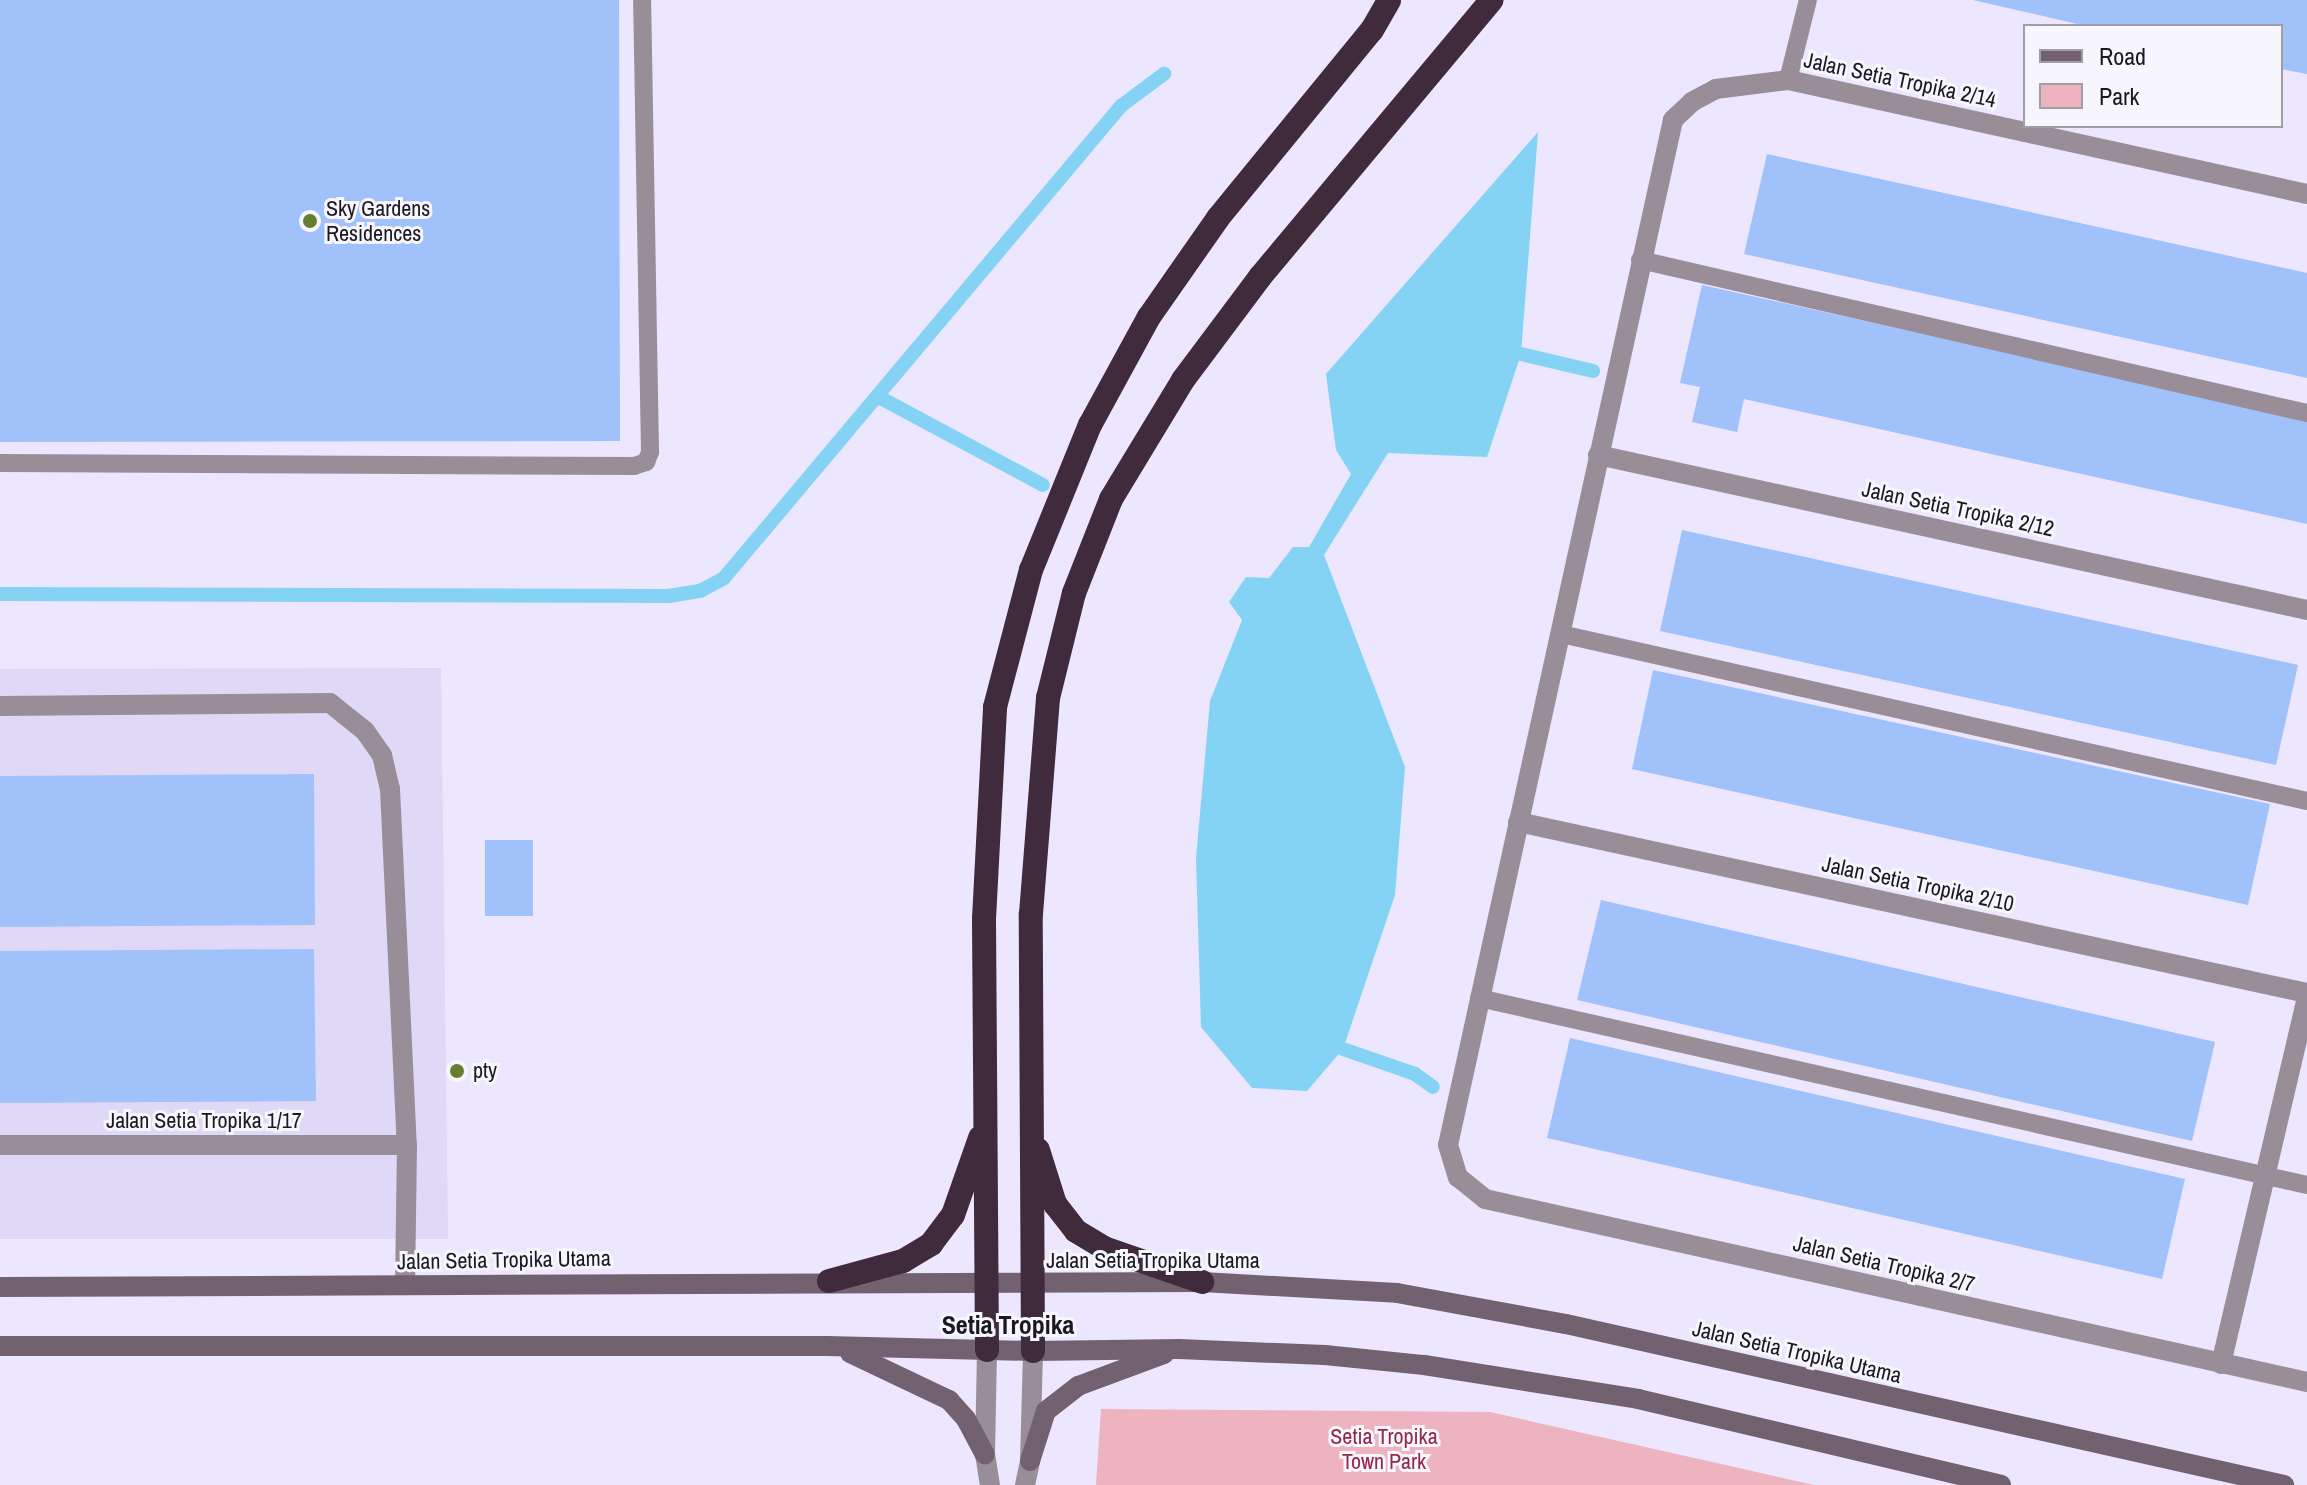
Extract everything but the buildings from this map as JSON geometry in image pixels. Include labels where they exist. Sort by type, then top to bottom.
[{"type":"highway","points":[[987,1350],[984,919],[995,707],[1031,570],[1090,425],[1149,317],[1218,218],[1372,30],[1389,0]]},
{"type":"highway","points":[[1033,1351],[1031,914],[1048,698],[1074,593],[1111,499],[1183,380],[1260,277],[1492,0]]},
{"type":"highway","points":[[829,1281],[903,1261],[931,1244],[953,1215],[987,1116]]},
{"type":"highway","points":[[1030,1125],[1055,1204],[1076,1231],[1104,1248],[1202,1282]]},
{"type":"main road","name":"Jalan Setia Tropika Utama","points":[[0,1287],[829,1281],[987,1284],[1202,1282],[1397,1293],[1566,1324],[2284,1485]]},
{"type":"main road","points":[[0,1346],[827,1346],[1033,1351],[1179,1349],[1325,1355],[1424,1365],[1638,1399],[2001,1485]]},
{"type":"main road","points":[[827,1346],[863,1357],[949,1400],[966,1419],[985,1454]]},
{"type":"main road","points":[[1030,1461],[1046,1411],[1078,1386],[1179,1349]]},
{"type":"street","name":"Jalan Setia Tropika 2/14","points":[[1640,260],[1673,120],[1692,102],[1716,89],[1788,80],[2307,194]]},
{"type":"street","points":[[1479,998],[1561,634],[1640,260]]},
{"type":"street","name":"Jalan Setia Tropika 2/12","points":[[1598,455],[2307,610]]},
{"type":"street","points":[[0,706],[330,703],[365,731],[382,755],[390,789],[407,1145],[405,1285]]},
{"type":"street","name":"Jalan Setia Tropika 2/10","points":[[1518,822],[2307,995]]},
{"type":"street","points":[[2221,1364],[2307,995]]},
{"type":"street","name":"Jalan Setia Tropika 2/7","points":[[1479,998],[1448,1145],[1458,1177],[1485,1199],[2307,1382]]},
{"type":"street","name":"Jalan Setia Tropika 1/17","points":[[0,1145],[407,1145]]},
{"type":"street","points":[[987,1350],[985,1454],[990,1485]]},
{"type":"street","points":[[1025,1485],[1030,1461],[1033,1351]]},
{"type":"lane","points":[[0,463],[634,466],[646,462],[650,452],[642,0]]},
{"type":"lane","points":[[1788,80],[1808,0]]},
{"type":"lane","points":[[1640,260],[2307,413]]},
{"type":"lane","points":[[1561,634],[2307,801]]},
{"type":"lane","points":[[1479,998],[2307,1185]]},
{"type":"shaded area","points":[[441,668],[448,1239],[0,1239],[0,669]]},
{"type":"green space","name":"Setia Tropika Town Park","points":[[1101,1409],[1490,1412],[1814,1485],[1096,1485]]},
{"type":"water","points":[[1538,132],[1521,354],[1487,457],[1388,453],[1324,555],[1405,767],[1395,895],[1343,1049],[1307,1091],[1252,1088],[1201,1027],[1196,858],[1210,701],[1242,620],[1229,602],[1246,577],[1269,578],[1293,547],[1309,547],[1351,474],[1336,450],[1326,374]]},
{"type":"waterway","points":[[0,594],[668,596],[700,591],[724,578],[1121,106],[1164,74]]},
{"type":"waterway","points":[[1521,354],[1593,371]]},
{"type":"waterway","points":[[877,396],[1043,485]]},
{"type":"waterway","points":[[1343,1049],[1415,1074],[1433,1087]]},
{"type":"place","name":"Sky Gardens Residences","points":[[310,221]]},
{"type":"place","name":"pty","points":[[457,1071]]},
{"type":"district","name":"Setia Tropika","points":[[1008,1325]]}]
